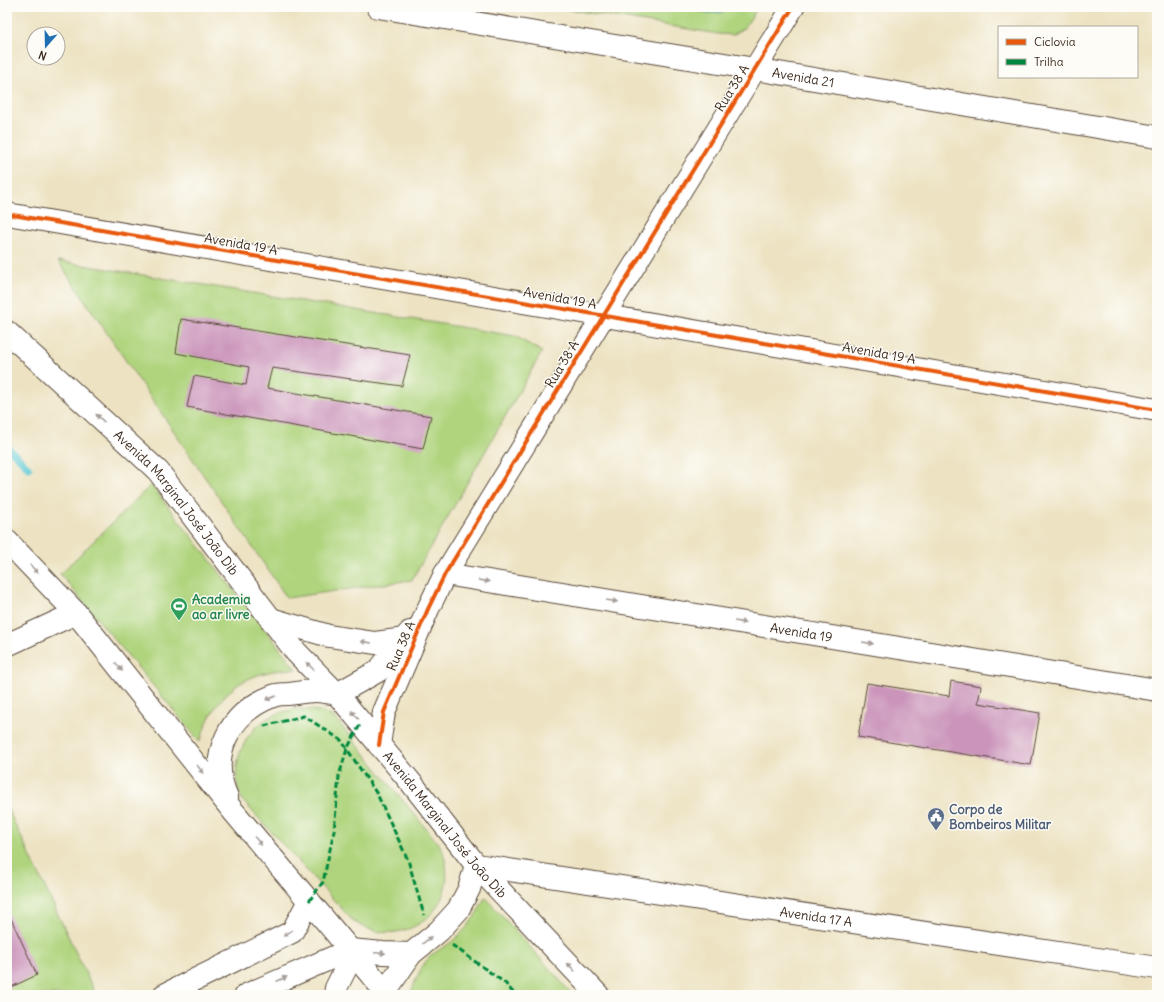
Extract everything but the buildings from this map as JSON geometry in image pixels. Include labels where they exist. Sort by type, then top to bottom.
[{"type":"street","name":"Avenida 21","points":[[378,7],[1157,137]]},
{"type":"street","name":"Rua 38 A","points":[[379,745],[384,712],[428,609],[445,574],[793,7]]},
{"type":"street","name":"Avenida 19 A","points":[[7,214],[1157,410]]},
{"type":"street","name":"Avenida Marginal José João Dib","points":[[7,332],[158,472],[296,652],[337,694],[476,865],[598,995]]},
{"type":"street","points":[[7,541],[76,613],[233,811],[386,994],[411,954],[439,931],[458,910],[469,889],[476,865]]},
{"type":"street","name":"Avenida 19","points":[[445,574],[1157,690]]},
{"type":"street","name":"Rua 38 A","points":[[337,694],[378,671],[428,609]]},
{"type":"street","points":[[7,645],[76,613]]},
{"type":"street","points":[[271,619],[329,636],[375,643],[405,639]]},
{"type":"street","points":[[233,811],[223,788],[218,765],[225,738],[237,719],[249,709],[274,695],[316,691],[337,694]]},
{"type":"street","name":"Avenida 17 A","points":[[476,865],[1157,968]]},
{"type":"street","points":[[164,995],[292,932],[309,901]]},
{"type":"street","points":[[246,995],[351,952],[411,954]]},
{"type":"street","points":[[335,995],[336,988],[351,952]]},
{"type":"green space","points":[[554,7],[758,7],[745,27],[733,35],[718,34]]},
{"type":"green space","points":[[58,261],[515,336],[542,352],[412,580],[287,598]]},
{"type":"green space","name":"Academia ao ar livre","points":[[151,485],[296,669],[278,670],[261,674],[234,688],[223,698],[214,710],[206,725],[200,742],[60,574]]},
{"type":"green space","points":[[295,709],[323,712],[337,720],[441,847],[447,868],[445,888],[438,905],[426,919],[410,928],[392,932],[373,930],[353,921],[242,800],[236,777],[237,766],[244,743],[251,733],[268,718],[278,713]]},
{"type":"green space","points":[[7,807],[96,995],[7,995]]},
{"type":"green space","points":[[485,897],[573,995],[413,995],[411,993],[417,977],[426,961],[430,956],[446,946],[466,928]]},
{"type":"water","points":[[687,7],[727,7],[723,12],[708,13]]},
{"type":"waterway","points":[[7,447],[29,468]]},
{"type":"marked path","points":[[264,726],[304,716],[341,740],[377,794],[408,860],[424,915]]},
{"type":"marked path","points":[[309,901],[323,882],[334,831],[339,776],[347,749],[361,723]]},
{"type":"marked path","points":[[452,945],[505,983],[515,995]]},
{"type":"cycle path","points":[[379,745],[384,712],[428,609],[445,574],[793,7]]},
{"type":"cycle path","points":[[7,214],[1157,410]]},
{"type":"place","name":"Academia ao ar livre","points":[[179,621]]},
{"type":"place","name":"Corpo de Bombeiros Militar","points":[[936,831]]}]
